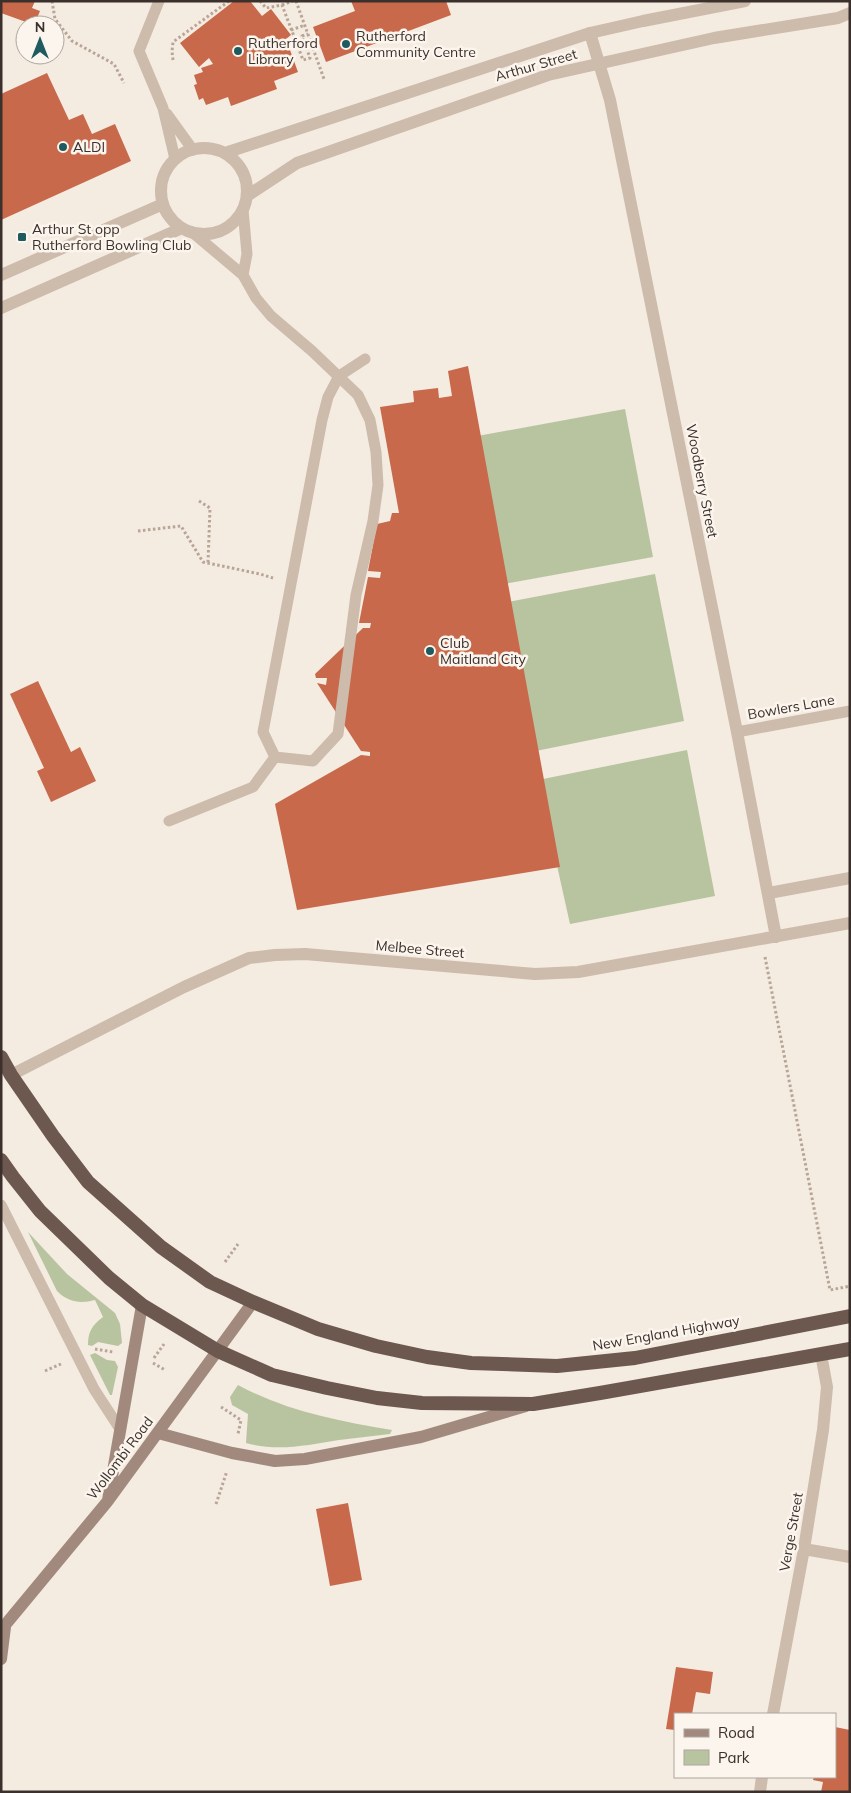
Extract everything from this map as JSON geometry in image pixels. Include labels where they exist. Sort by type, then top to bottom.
[{"type":"highway","name":"New England Highway","points":[[1,1057],[11,1075],[53,1136],[88,1182],[161,1246],[210,1282],[318,1329],[376,1346],[427,1358],[512,1366],[557,1366],[635,1358],[850,1316]]},
{"type":"highway","points":[[1,1160],[40,1212],[109,1278],[142,1305],[218,1351],[272,1374],[327,1388],[377,1398],[422,1403],[533,1404],[850,1349]]},
{"type":"main road","name":"Wollombi Road","points":[[1,1659],[2,1628],[107,1502],[253,1302]]},
{"type":"main road","points":[[107,1502],[142,1305]]},
{"type":"main road","points":[[158,1433],[232,1453],[275,1461],[305,1459],[421,1437],[533,1404]]},
{"type":"street","name":"Arthur Street","points":[[225,153],[590,33],[745,1]]},
{"type":"street","name":"Arthur Street","points":[[247,196],[305,160],[548,75],[714,38],[838,18],[850,13]]},
{"type":"street","name":"Woodberry Street","points":[[590,33],[610,100],[738,732],[776,938]]},
{"type":"street","points":[[215,149],[225,153],[234,160],[246,181],[247,196],[243,210],[227,228],[216,232],[204,234],[187,230],[174,222],[163,204],[161,194],[164,175],[176,159],[193,150],[215,149]]},
{"type":"street","points":[[1,275],[163,204]]},
{"type":"street","points":[[1,308],[187,230]]},
{"type":"street","points":[[769,894],[850,878]]},
{"type":"street","name":"Melbee Street","points":[[11,1075],[184,987],[249,958],[305,954],[535,974],[578,972],[776,938],[850,923]]},
{"type":"street","name":"Verge Street","points":[[773,1713],[804,1549],[823,1430],[828,1387],[821,1354]]},
{"type":"street","points":[[804,1549],[850,1557]]},
{"type":"street","points":[[760,1792],[762,1778]]},
{"type":"lane","points":[[159,1],[139,51],[163,108],[176,159]]},
{"type":"lane","points":[[163,108],[193,150]]},
{"type":"lane","points":[[243,210],[247,254],[243,275]]},
{"type":"lane","points":[[187,230],[243,275],[256,298],[271,316],[358,395],[370,420],[376,452],[378,485],[373,521],[356,595],[338,734],[313,761],[275,757]]},
{"type":"lane","points":[[275,757],[263,732],[322,420],[328,397],[339,376],[365,359]]},
{"type":"lane","name":"Bowlers Lane","points":[[738,732],[850,711]]},
{"type":"lane","points":[[169,821],[253,786],[275,757]]},
{"type":"lane","points":[[1,1205],[94,1389],[120,1429]]},
{"type":"path","points":[[52,1],[56,19],[72,41],[114,64],[124,83]]},
{"type":"path","points":[[173,60],[173,42],[229,1]]},
{"type":"path","points":[[260,1],[266,8],[295,1],[324,79]]},
{"type":"path","points":[[282,5],[303,60],[310,58],[302,36],[308,34]]},
{"type":"path","points":[[291,30],[305,25]]},
{"type":"path","points":[[199,501],[210,508],[208,563]]},
{"type":"path","points":[[138,531],[181,526],[203,562],[260,574]]},
{"type":"path","points":[[776,938],[764,954],[830,1290],[850,1286]]},
{"type":"path","points":[[225,1262],[238,1244]]},
{"type":"path","points":[[151,1362],[164,1344]]},
{"type":"path","points":[[88,1352],[96,1348],[114,1352]]},
{"type":"path","points":[[147,1359],[165,1370]]},
{"type":"path","points":[[45,1371],[62,1363]]},
{"type":"path","points":[[221,1407],[241,1420],[236,1439]]},
{"type":"path","points":[[216,1504],[227,1471]]},
{"type":"green space","points":[[625,409],[653,557],[499,585],[472,437]]},
{"type":"green space","points":[[655,574],[684,721],[531,752],[503,603]]},
{"type":"green space","points":[[687,750],[715,896],[570,924],[538,780]]},
{"type":"green space","points":[[28,1232],[67,1274],[115,1313],[120,1324],[122,1343],[118,1346],[98,1342],[92,1346],[88,1345],[91,1329],[103,1317],[95,1300],[74,1301],[65,1298],[57,1291]]},
{"type":"green space","points":[[95,1353],[107,1360],[115,1361],[118,1367],[112,1395],[110,1395],[90,1355]]},
{"type":"green space","points":[[238,1385],[275,1402],[313,1414],[392,1430],[390,1434],[292,1447],[269,1447],[246,1443],[248,1414],[232,1405],[230,1397]]},
{"type":"building","points":[[1,1],[35,1],[32,8],[40,11],[38,15],[15,15],[15,18],[1,13]]},
{"type":"building","name":"Rutherford Library","points":[[234,1],[250,1],[262,16],[271,9],[291,35],[286,39],[298,72],[274,81],[277,89],[231,106],[228,97],[206,105],[203,98],[199,100],[194,85],[197,84],[194,75],[203,72],[201,68],[213,64],[209,58],[199,67],[180,43]]},
{"type":"building","name":"Rutherford Community Centre","points":[[351,1],[446,1],[451,15],[326,62],[313,27],[355,11]]},
{"type":"building","name":"ALDI","points":[[47,73],[69,120],[83,114],[92,134],[115,124],[131,161],[1,220],[1,94]]},
{"type":"building","name":"Club Maitland City","points":[[468,366],[560,867],[297,910],[275,804],[361,755],[370,756],[370,752],[361,751],[317,683],[326,685],[327,678],[316,678],[315,674],[363,628],[370,628],[371,623],[359,623],[368,577],[380,578],[381,572],[368,571],[377,524],[390,521],[392,513],[399,513],[380,407],[414,402],[413,391],[438,388],[439,398],[452,396],[448,371]]},
{"type":"building","points":[[38,681],[71,752],[80,747],[96,781],[51,802],[37,771],[44,768],[10,694]]},
{"type":"building","points":[[348,1503],[362,1580],[330,1586],[316,1509]]},
{"type":"building","points":[[676,1667],[713,1672],[710,1694],[696,1692],[692,1713],[674,1713],[674,1730],[666,1729]]},
{"type":"building","points":[[836,1727],[850,1730],[850,1792],[821,1792],[823,1782],[813,1780],[814,1778],[836,1778]]},
{"type":"place","name":"Rutherford Community Centre","points":[[346,44]]},
{"type":"place","name":"Rutherford Library","points":[[238,51]]},
{"type":"place","name":"ALDI","points":[[63,147]]},
{"type":"place","name":"Arthur St opp Rutherford Bowling Club","points":[[22,237]]},
{"type":"place","name":"Club Maitland City","points":[[430,651]]}]
